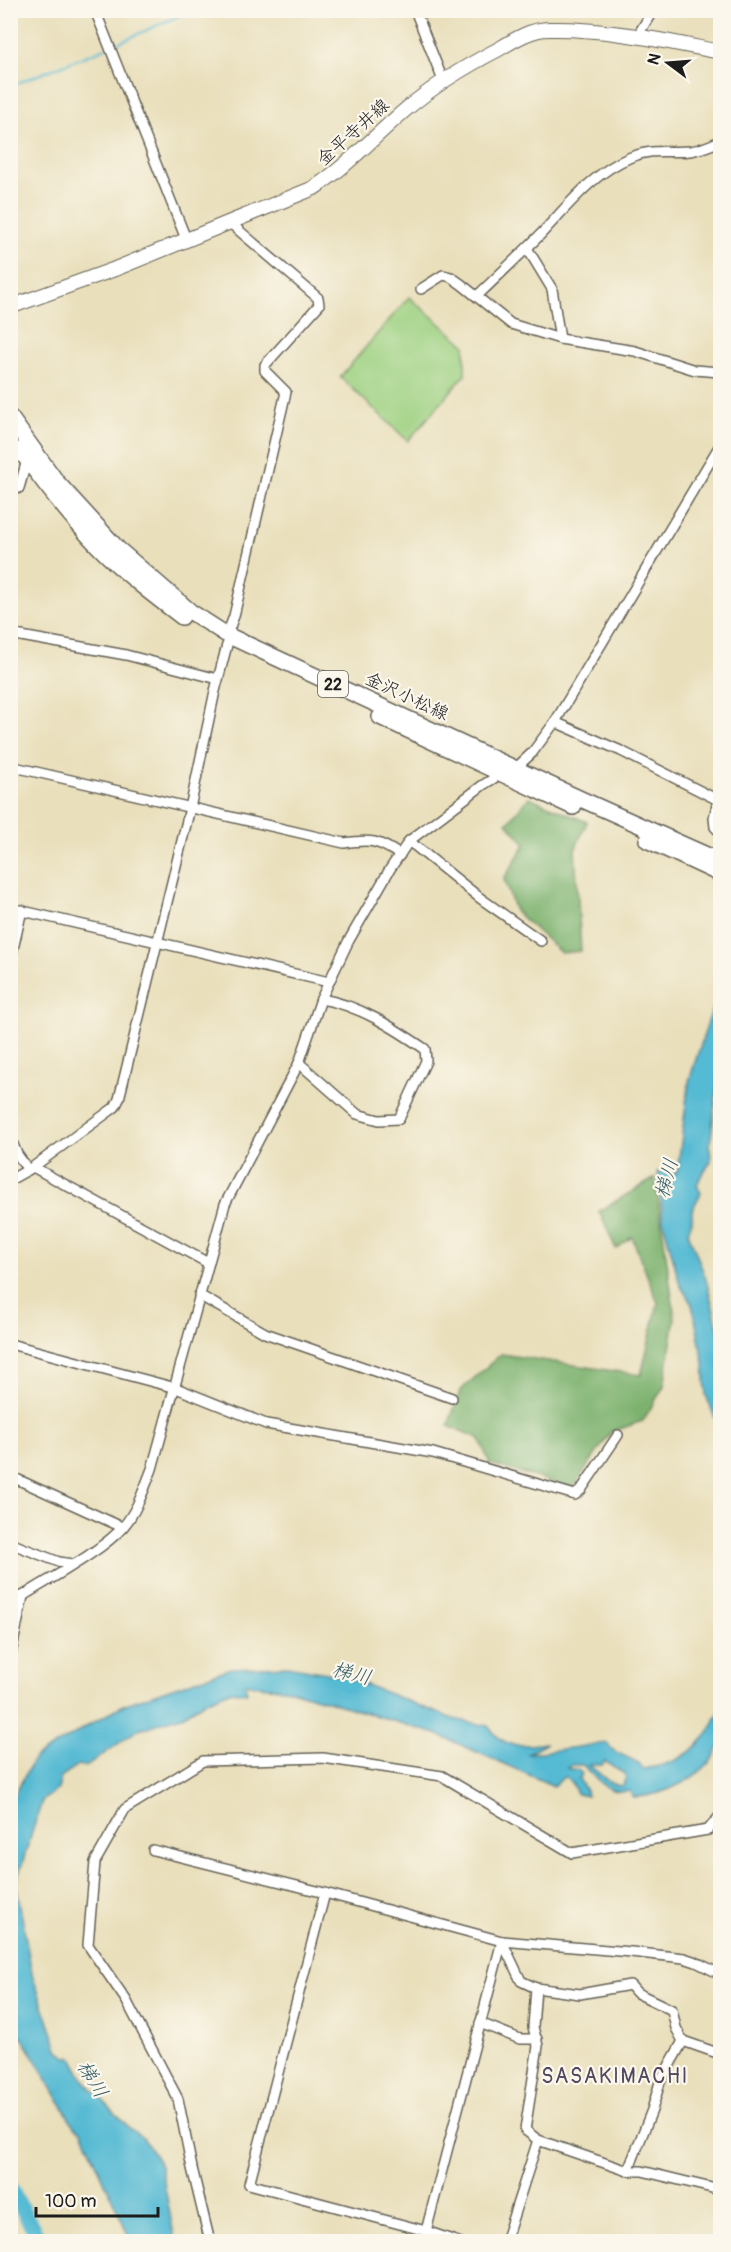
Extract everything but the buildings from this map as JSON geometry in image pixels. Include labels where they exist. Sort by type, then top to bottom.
[{"type":"main road","name":"金平寺井線","points":[[10,307],[115,269],[314,189],[332,176],[406,110],[444,82],[509,43],[542,30],[638,35],[720,52]]},
{"type":"main road","name":"金沢小松線","points":[[10,417],[56,481],[118,549],[227,640],[720,861]]},
{"type":"main road","name":"金沢小松線","points":[[10,435],[49,490],[99,547],[147,590],[186,620],[501,774],[720,874]]},
{"type":"street","points":[[95,10],[186,239]]},
{"type":"street","points":[[415,10],[444,82]]},
{"type":"street","points":[[638,35],[653,10]]},
{"type":"street","points":[[477,296],[586,187],[602,174],[646,152],[690,151],[720,141]]},
{"type":"street","points":[[10,1180],[31,1169],[108,1113],[119,1099],[190,808],[286,392],[265,371],[265,365],[319,305],[318,298],[228,222]]},
{"type":"street","points":[[527,248],[552,289],[560,339]]},
{"type":"street","points":[[421,289],[443,275],[451,277],[511,324],[560,339],[635,351],[695,370],[720,372]]},
{"type":"street","points":[[516,768],[532,753],[555,722],[720,445]]},
{"type":"street","points":[[10,492],[19,488],[27,459]]},
{"type":"street","points":[[10,634],[126,655],[218,679]]},
{"type":"street","points":[[555,722],[621,751],[718,800],[714,818],[715,827],[720,832]]},
{"type":"street","points":[[10,766],[344,843],[366,840],[381,842],[400,855]]},
{"type":"street","points":[[10,1598],[23,1596],[103,1544],[122,1527],[138,1503],[152,1469],[176,1388],[198,1295],[225,1204],[299,1063],[321,999],[348,942],[409,841],[501,774]]},
{"type":"street","points":[[409,841],[480,898],[541,941]]},
{"type":"street","points":[[10,908],[329,982]]},
{"type":"street","points":[[10,962],[22,910]]},
{"type":"street","points":[[299,1063],[357,1114],[379,1120],[399,1119],[426,1061],[425,1049],[412,1041],[344,1003],[321,999]]},
{"type":"street","points":[[10,1137],[17,1154],[31,1169],[208,1263]]},
{"type":"street","points":[[198,1295],[265,1333],[453,1398]]},
{"type":"street","points":[[10,1344],[176,1388],[266,1424],[433,1453],[575,1495],[581,1490],[618,1436]]},
{"type":"street","points":[[10,1476],[122,1527]]},
{"type":"street","points":[[10,1543],[59,1562],[72,1564]]},
{"type":"street","points":[[10,1658],[23,1596]]},
{"type":"street","points":[[210,2241],[178,2099],[126,2000],[88,1945],[95,1863],[125,1809],[203,1761],[323,1758],[442,1776],[572,1853],[708,1830],[720,1816]]},
{"type":"street","points":[[153,1850],[502,1941],[684,1958],[720,1974]]},
{"type":"street","points":[[325,1893],[249,2184],[458,2241]]},
{"type":"street","points":[[502,1941],[521,1981],[536,1988],[580,1994],[630,1985],[637,1993],[672,2010],[676,2028],[683,2041],[720,2054]]},
{"type":"street","points":[[426,2231],[502,1941]]},
{"type":"street","points":[[536,1988],[533,2027],[538,2046],[525,2130],[538,2140],[628,2171],[642,2171],[720,2190]]},
{"type":"street","points":[[480,2023],[520,2039],[537,2039]]},
{"type":"street","points":[[628,2171],[652,2110],[660,2082],[683,2041]]},
{"type":"street","points":[[505,2241],[538,2140]]},
{"type":"green space","points":[[409,297],[465,345],[465,375],[408,441],[340,377]]},
{"type":"green space","points":[[529,797],[587,822],[575,850],[581,951],[561,953],[515,911],[504,879],[525,844],[507,823]]},
{"type":"green space","points":[[655,1178],[675,1318],[664,1386],[643,1421],[611,1432],[573,1488],[490,1464],[479,1438],[448,1426],[460,1391],[501,1354],[641,1375],[658,1303],[632,1237],[616,1249],[599,1211]]},
{"type":"water","name":"梯川","points":[[720,993],[720,1061],[710,1147],[711,1162],[697,1185],[701,1193],[692,1210],[692,1221],[688,1232],[706,1279],[720,1335],[720,1431],[706,1395],[704,1363],[692,1304],[680,1285],[663,1221],[658,1172],[677,1173],[689,1081]]},
{"type":"water","points":[[287,1666],[344,1676],[453,1719],[489,1726],[494,1734],[507,1743],[521,1745],[547,1743],[527,1754],[606,1743],[614,1751],[639,1763],[643,1769],[664,1765],[682,1757],[698,1745],[720,1711],[721,1740],[713,1758],[694,1776],[670,1789],[645,1796],[633,1797],[629,1791],[609,1788],[598,1781],[583,1765],[572,1765],[568,1768],[578,1770],[582,1774],[579,1779],[587,1796],[577,1794],[565,1776],[554,1786],[436,1734],[291,1690],[245,1684],[247,1693],[229,1691],[206,1701],[184,1715],[136,1731],[86,1767],[78,1765],[61,1777],[58,1789],[42,1801],[16,1883],[32,1974],[58,2049],[66,2057],[72,2057],[84,2080],[128,2127],[144,2139],[161,2166],[175,2241],[131,2241],[82,2131],[74,2126],[11,2018],[11,1802],[34,1758],[123,1705],[231,1668]],"holes":[[[605,1761],[626,1776],[623,1786],[609,1781],[589,1765],[602,1765]]]},
{"type":"waterway","points":[[113,45],[192,10]]},
{"type":"waterway","points":[[10,86],[106,48]]},
{"type":"waterway","points":[[10,2188],[41,2242]]},
{"type":"district","name":"SASAKIMACHI","points":[[615,2076]]}]
